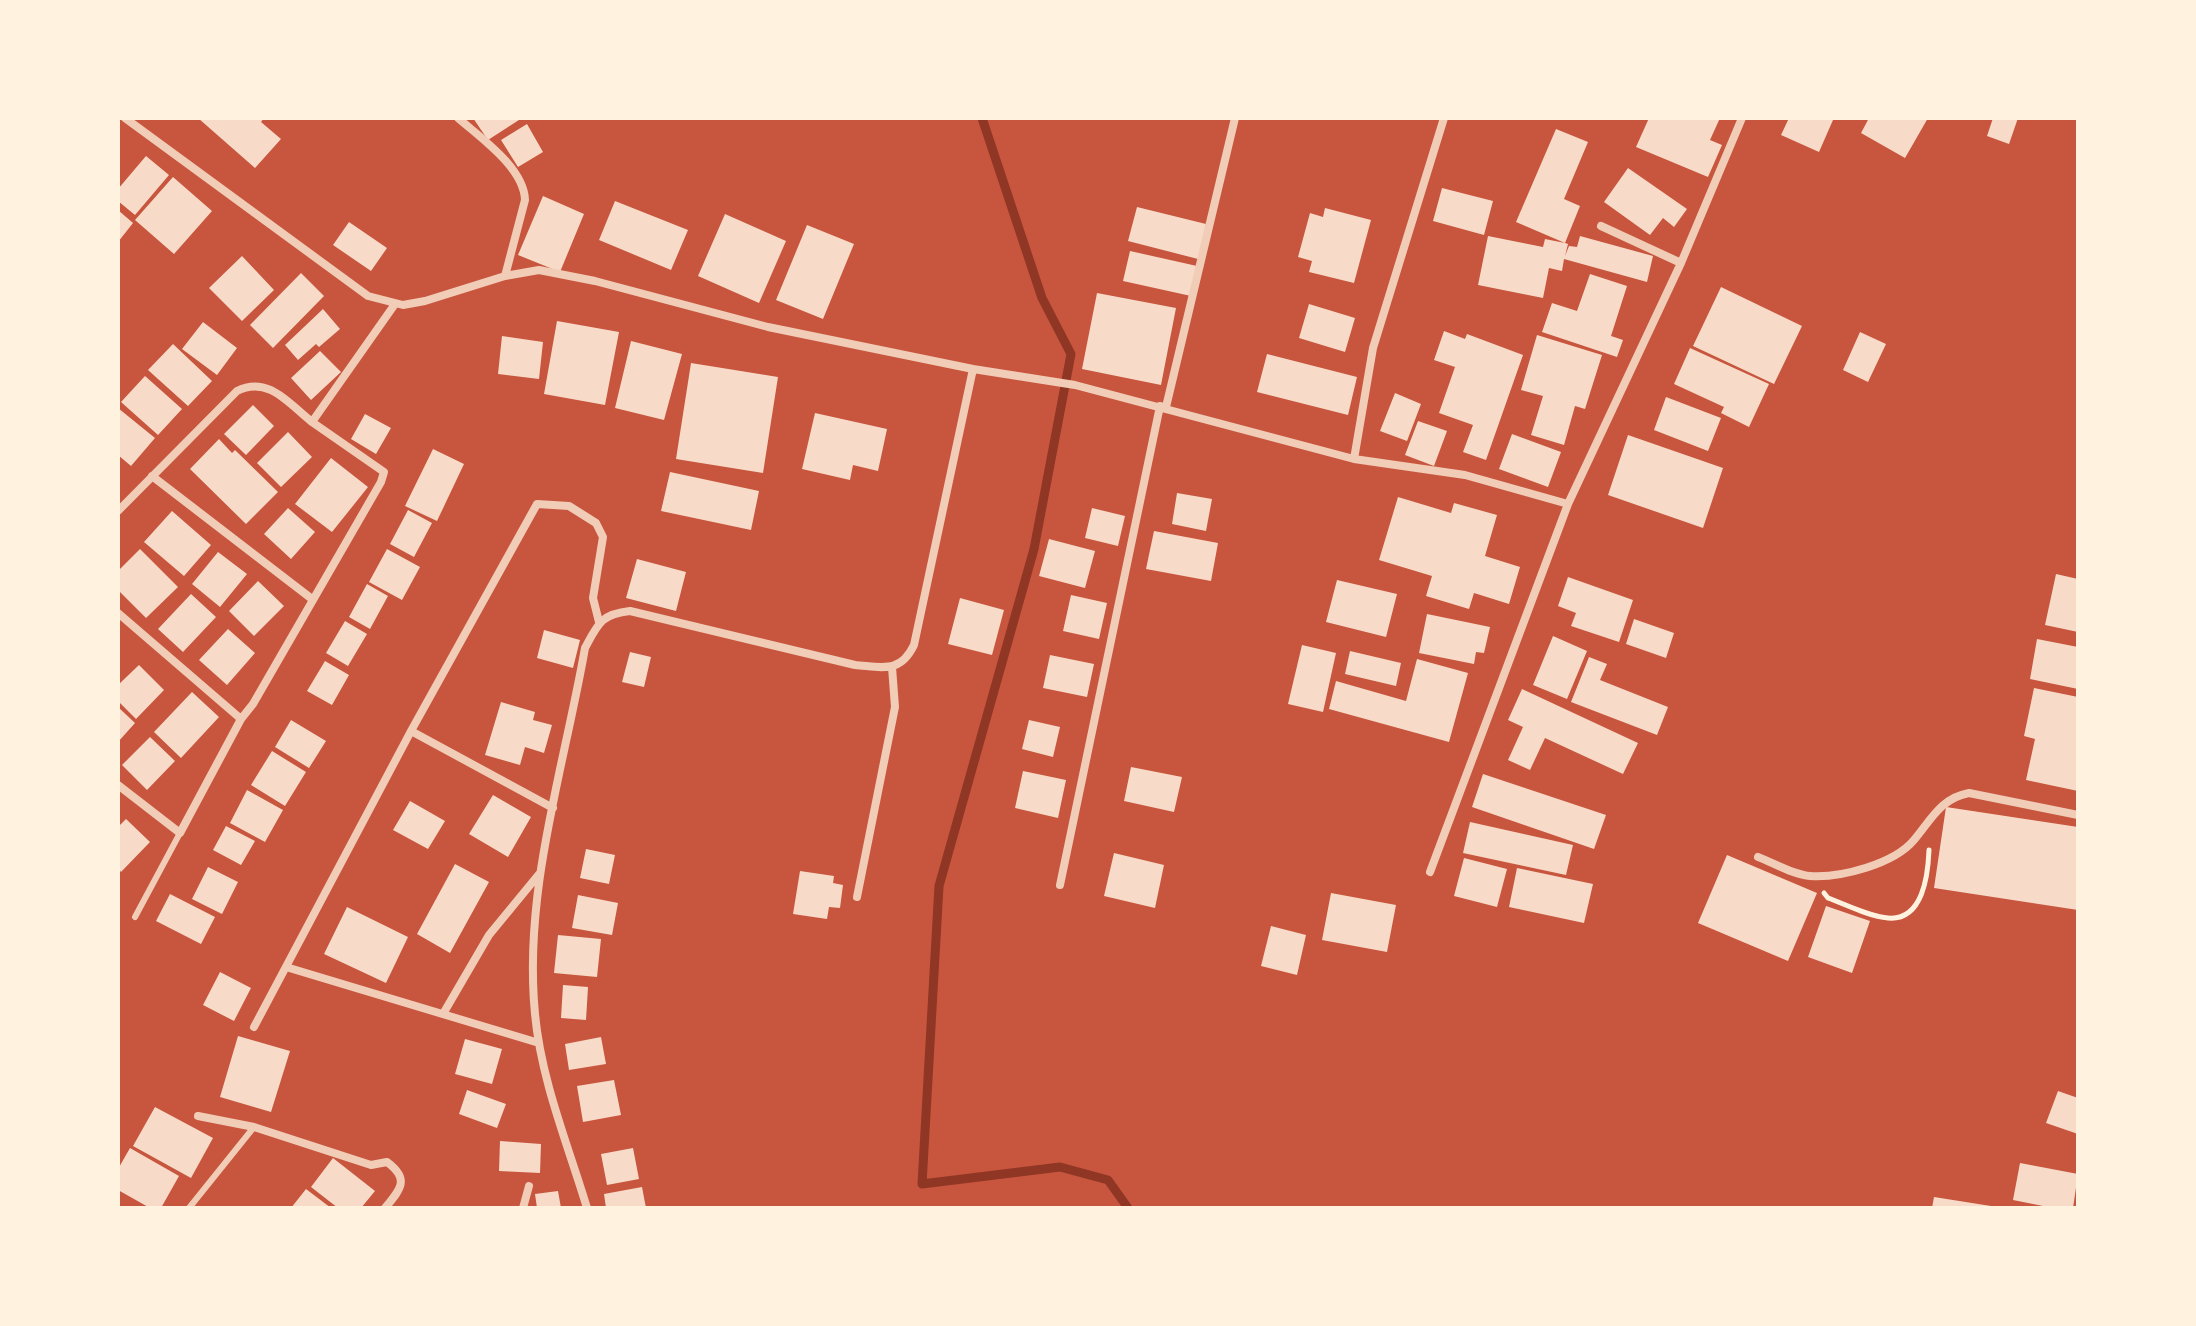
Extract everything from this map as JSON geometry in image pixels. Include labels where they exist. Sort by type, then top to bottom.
[{"type":"street","points":[[125,118],[368,296],[395,304],[425,301],[505,276],[539,270],[768,327],[973,369],[1075,385],[1354,459],[1465,475],[1568,504]]},
{"type":"street","points":[[458,118],[517,174],[524,189],[525,200],[505,276]]},
{"type":"street","points":[[1060,885],[1163,406],[1235,118]]},
{"type":"street","points":[[1354,459],[1373,348],[1444,118]]},
{"type":"street","points":[[1430,872],[1568,504],[1681,263],[1742,118]]},
{"type":"street","points":[[1601,226],[1681,263]]},
{"type":"street","points":[[312,422],[395,304]]},
{"type":"street","points":[[587,1208],[547,1078],[539,1043],[533,983],[540,873],[585,648],[599,622],[612,613],[630,611],[855,665],[892,667],[907,660],[914,645],[973,369]]},
{"type":"street","points":[[118,511],[237,391],[247,385],[261,384],[272,390],[384,472],[253,704],[241,719],[180,833],[118,785]]},
{"type":"street","points":[[152,476],[312,599]]},
{"type":"street","points":[[254,1027],[411,731],[537,504],[569,506],[596,523],[603,537],[593,598],[599,622]]},
{"type":"street","points":[[118,613],[241,719]]},
{"type":"street","points":[[857,897],[895,707],[892,667]]},
{"type":"street","points":[[411,731],[553,808]]},
{"type":"street","points":[[1758,857],[1808,876],[1843,872],[1894,858],[1913,842],[1945,802],[1969,793],[2078,815]]},
{"type":"street","points":[[443,1014],[489,935],[540,873]]},
{"type":"street","points":[[286,967],[539,1043]]},
{"type":"street","points":[[198,1116],[254,1127],[371,1165],[387,1162],[399,1171],[402,1181],[398,1192],[385,1208]]},
{"type":"street","points":[[523,1208],[529,1186]]},
{"type":"lane","points":[[135,917],[180,833]]},
{"type":"lane","points":[[189,1208],[254,1127]]},
{"type":"path","points":[[1808,876],[1828,898],[1874,915],[1892,919],[1909,911],[1922,896],[1925,883],[1930,817]]},
{"type":"building","points":[[198,118],[264,118],[261,122],[281,139],[255,168]]},
{"type":"building","points":[[473,118],[522,118],[488,140]]},
{"type":"building","points":[[1649,118],[1720,118],[1710,140],[1722,145],[1708,177],[1636,147]]},
{"type":"building","points":[[1789,118],[1833,120],[1819,152],[1781,135]]},
{"type":"building","points":[[1869,118],[1928,118],[1905,158],[1861,133]]},
{"type":"building","points":[[1993,118],[2018,118],[2009,144],[1987,136]]},
{"type":"building","points":[[527,124],[543,152],[518,167],[501,140]]},
{"type":"building","points":[[1556,129],[1588,142],[1564,199],[1580,206],[1565,243],[1516,222]]},
{"type":"building","points":[[146,156],[169,175],[135,215],[118,201],[118,189]]},
{"type":"building","points":[[1628,168],[1687,209],[1674,227],[1663,218],[1650,235],[1604,202]]},
{"type":"building","points":[[173,177],[212,211],[174,254],[135,220]]},
{"type":"building","points":[[1442,188],[1493,201],[1484,235],[1433,221]]},
{"type":"building","points":[[543,196],[584,214],[560,272],[518,255]]},
{"type":"building","points":[[615,201],[688,230],[671,270],[599,240]]},
{"type":"building","points":[[1137,207],[1206,224],[1198,259],[1128,241]]},
{"type":"building","points":[[1325,208],[1371,220],[1354,283],[1309,272],[1312,261],[1298,257],[1310,213],[1323,217]]},
{"type":"building","points":[[118,210],[133,223],[118,242]]},
{"type":"building","points":[[725,214],[786,241],[759,303],[698,276]]},
{"type":"building","points":[[349,222],[387,248],[371,271],[333,245]]},
{"type":"building","points":[[807,225],[854,244],[823,319],[776,300]]},
{"type":"building","points":[[1488,236],[1543,247],[1545,239],[1568,244],[1565,256],[1569,246],[1577,247],[1580,236],[1653,256],[1647,282],[1564,259],[1562,271],[1549,268],[1543,298],[1478,285]]},
{"type":"building","points":[[1130,251],[1197,266],[1191,296],[1123,281]]},
{"type":"building","points":[[242,256],[274,290],[242,321],[209,288]]},
{"type":"building","points":[[301,273],[324,296],[273,348],[250,325]]},
{"type":"building","points":[[1590,274],[1627,286],[1611,336],[1623,340],[1617,357],[1542,332],[1552,303],[1577,311]]},
{"type":"building","points":[[1721,287],[1802,326],[1774,384],[1693,346]]},
{"type":"building","points":[[1097,293],[1176,308],[1161,385],[1082,369]]},
{"type":"building","points":[[1309,304],[1355,318],[1345,352],[1299,338]]},
{"type":"building","points":[[323,309],[340,329],[298,360],[285,345]]},
{"type":"building","points":[[557,321],[619,332],[605,405],[544,394]]},
{"type":"building","points":[[203,322],[237,348],[217,375],[182,349]]},
{"type":"building","points":[[1444,331],[1465,339],[1467,334],[1523,355],[1486,460],[1463,452],[1473,425],[1439,413],[1455,367],[1434,360]]},
{"type":"building","points":[[1860,332],[1886,344],[1868,382],[1843,370]]},
{"type":"building","points":[[1537,335],[1602,355],[1585,409],[1575,406],[1564,445],[1531,435],[1543,396],[1521,390]]},
{"type":"building","points":[[502,336],[543,342],[539,379],[498,374]]},
{"type":"building","points":[[631,341],[682,354],[664,420],[615,408]]},
{"type":"building","points":[[173,344],[212,381],[188,406],[148,370]]},
{"type":"building","points":[[1690,348],[1769,384],[1749,427],[1721,413],[1724,407],[1674,384]]},
{"type":"building","points":[[320,351],[341,372],[311,400],[291,378]]},
{"type":"building","points":[[1267,354],[1357,377],[1348,415],[1257,392]]},
{"type":"building","points":[[691,363],[778,377],[763,473],[676,459]]},
{"type":"building","points":[[145,376],[182,409],[158,435],[121,402]]},
{"type":"building","points":[[1395,393],[1421,404],[1407,441],[1380,431]]},
{"type":"building","points":[[1666,397],[1721,418],[1708,451],[1654,430]]},
{"type":"building","points":[[253,405],[274,426],[246,455],[224,434]]},
{"type":"building","points":[[118,408],[155,438],[131,466],[118,455]]},
{"type":"building","points":[[815,413],[887,429],[878,471],[853,465],[850,480],[802,469]]},
{"type":"building","points":[[365,414],[391,428],[376,454],[351,439]]},
{"type":"building","points":[[1418,421],[1447,431],[1434,466],[1405,455]]},
{"type":"building","points":[[288,432],[312,457],[281,487],[257,463]]},
{"type":"building","points":[[1512,434],[1561,452],[1548,487],[1499,469]]},
{"type":"building","points":[[1628,435],[1723,468],[1703,528],[1608,495]]},
{"type":"building","points":[[219,439],[232,453],[235,450],[278,492],[246,524],[190,469]]},
{"type":"building","points":[[433,449],[464,464],[437,521],[405,506]]},
{"type":"building","points":[[331,458],[368,487],[332,532],[295,504]]},
{"type":"building","points":[[670,472],[759,491],[751,530],[661,511]]},
{"type":"building","points":[[1177,493],[1212,499],[1206,531],[1172,524]]},
{"type":"building","points":[[1398,497],[1451,513],[1454,503],[1497,515],[1485,556],[1520,567],[1509,604],[1474,593],[1469,609],[1426,596],[1432,576],[1379,560]]},
{"type":"building","points":[[288,508],[315,532],[291,559],[264,534]]},
{"type":"building","points":[[1092,508],[1125,516],[1118,546],[1085,538]]},
{"type":"building","points":[[408,510],[432,523],[414,557],[390,544]]},
{"type":"building","points":[[172,511],[211,545],[184,576],[144,542]]},
{"type":"building","points":[[1154,531],[1218,543],[1211,581],[1146,569]]},
{"type":"building","points":[[1049,539],[1095,551],[1085,588],[1039,576]]},
{"type":"building","points":[[140,549],[178,587],[146,618],[118,590],[118,571]]},
{"type":"building","points":[[387,549],[420,567],[402,600],[369,582]]},
{"type":"building","points":[[218,552],[247,574],[220,607],[192,584]]},
{"type":"building","points":[[637,559],[686,572],[676,611],[626,598]]},
{"type":"building","points":[[2056,574],[2078,579],[2078,632],[2045,625]]},
{"type":"building","points":[[1568,577],[1633,600],[1619,642],[1571,626],[1576,613],[1558,606]]},
{"type":"building","points":[[1337,580],[1397,594],[1386,637],[1326,622]]},
{"type":"building","points":[[258,581],[284,606],[254,636],[229,611]]},
{"type":"building","points":[[367,584],[388,596],[370,629],[349,617]]},
{"type":"building","points":[[191,594],[216,617],[183,652],[158,629]]},
{"type":"building","points":[[1071,595],[1107,603],[1099,639],[1063,631]]},
{"type":"building","points":[[960,598],[1004,610],[992,655],[948,644]]},
{"type":"building","points":[[1427,614],[1490,627],[1484,653],[1476,652],[1474,664],[1419,653]]},
{"type":"building","points":[[1634,619],[1674,633],[1666,658],[1626,644]]},
{"type":"building","points":[[345,621],[367,634],[348,666],[326,653]]},
{"type":"building","points":[[228,629],[255,653],[227,685],[199,660]]},
{"type":"building","points":[[544,630],[580,640],[573,668],[537,658]]},
{"type":"building","points":[[1553,636],[1587,651],[1567,699],[1533,685]]},
{"type":"building","points":[[2037,639],[2078,647],[2078,689],[2030,679]]},
{"type":"building","points":[[1302,645],[1336,653],[1323,712],[1288,704]]},
{"type":"building","points":[[1350,651],[1401,663],[1396,686],[1345,674]]},
{"type":"building","points":[[630,652],[651,657],[644,687],[622,682]]},
{"type":"building","points":[[1050,655],[1094,664],[1087,697],[1043,688]]},
{"type":"building","points":[[1589,657],[1607,664],[1600,680],[1668,707],[1657,735],[1571,702]]},
{"type":"building","points":[[1417,659],[1468,673],[1449,742],[1329,709],[1336,681],[1406,701]]},
{"type":"building","points":[[325,661],[349,675],[332,705],[307,691]]},
{"type":"building","points":[[139,665],[164,690],[136,719],[118,701],[118,685]]},
{"type":"building","points":[[2034,688],[2078,697],[2078,791],[2026,780],[2035,739],[2024,736]]},
{"type":"building","points":[[1522,689],[1638,743],[1623,774],[1545,738],[1530,770],[1508,760],[1523,727],[1508,720]]},
{"type":"building","points":[[192,692],[219,717],[181,758],[154,732]]},
{"type":"building","points":[[501,702],[535,712],[533,720],[552,725],[544,753],[525,747],[520,765],[485,755]]},
{"type":"building","points":[[118,707],[135,723],[118,742]]},
{"type":"building","points":[[291,720],[326,741],[309,768],[275,747]]},
{"type":"building","points":[[1029,720],[1060,727],[1053,757],[1022,749]]},
{"type":"building","points":[[150,737],[175,761],[147,790],[122,765]]},
{"type":"building","points":[[272,751],[306,772],[285,806],[251,785]]},
{"type":"building","points":[[1131,767],[1182,777],[1174,812],[1124,801]]},
{"type":"building","points":[[1023,771],[1066,780],[1058,818],[1015,808]]},
{"type":"building","points":[[1483,774],[1606,815],[1594,849],[1472,807]]},
{"type":"building","points":[[247,790],[283,810],[265,842],[230,823]]},
{"type":"building","points":[[493,795],[531,817],[508,857],[469,834]]},
{"type":"building","points":[[410,801],[445,821],[428,849],[393,830]]},
{"type":"building","points":[[1946,807],[2078,827],[2078,910],[1934,888]]},
{"type":"building","points":[[126,819],[150,842],[121,872],[118,868],[118,827]]},
{"type":"building","points":[[1470,822],[1573,845],[1566,875],[1463,853]]},
{"type":"building","points":[[226,826],[255,841],[241,865],[213,850]]},
{"type":"building","points":[[586,849],[615,855],[609,884],[580,878]]},
{"type":"building","points":[[1114,853],[1164,865],[1155,908],[1104,896]]},
{"type":"building","points":[[1727,855],[1817,893],[1788,961],[1698,923]]},
{"type":"building","points":[[1464,858],[1507,869],[1497,907],[1454,896]]},
{"type":"building","points":[[455,864],[489,882],[450,953],[417,934]]},
{"type":"building","points":[[208,867],[238,882],[222,914],[192,899]]},
{"type":"building","points":[[1517,868],[1593,884],[1584,923],[1509,907]]},
{"type":"building","points":[[800,871],[834,876],[833,883],[843,885],[840,908],[829,907],[827,919],[793,914]]},
{"type":"building","points":[[1331,893],[1396,905],[1387,952],[1322,940]]},
{"type":"building","points":[[170,894],[215,917],[201,944],[156,921]]},
{"type":"building","points":[[578,895],[618,903],[612,935],[572,928]]},
{"type":"building","points":[[1826,906],[1870,921],[1852,973],[1808,957]]},
{"type":"building","points":[[347,907],[408,937],[386,983],[324,954]]},
{"type":"building","points":[[1271,926],[1306,935],[1297,975],[1261,966]]},
{"type":"building","points":[[558,935],[601,939],[597,977],[554,973]]},
{"type":"building","points":[[220,972],[251,988],[234,1021],[203,1005]]},
{"type":"building","points":[[563,985],[588,987],[586,1020],[561,1018]]},
{"type":"building","points":[[238,1036],[290,1051],[271,1112],[220,1097]]},
{"type":"building","points":[[601,1037],[606,1064],[569,1070],[565,1044]]},
{"type":"building","points":[[465,1039],[502,1049],[492,1084],[455,1074]]},
{"type":"building","points":[[614,1080],[621,1115],[583,1122],[577,1086]]},
{"type":"building","points":[[467,1090],[506,1104],[497,1128],[459,1114]]},
{"type":"building","points":[[2058,1091],[2078,1098],[2078,1134],[2046,1123]]},
{"type":"building","points":[[155,1107],[213,1138],[191,1178],[133,1146]]},
{"type":"building","points":[[500,1141],[541,1144],[540,1173],[499,1171]]},
{"type":"building","points":[[130,1148],[179,1176],[161,1208],[150,1208],[118,1190],[118,1169]]},
{"type":"building","points":[[633,1148],[639,1179],[607,1185],[601,1154]]},
{"type":"building","points":[[333,1158],[375,1191],[361,1208],[338,1208],[311,1187]]},
{"type":"building","points":[[2020,1163],[2078,1174],[2073,1208],[2053,1208],[2013,1200]]},
{"type":"building","points":[[642,1187],[646,1208],[606,1208],[604,1194]]},
{"type":"building","points":[[306,1189],[331,1208],[291,1208]]},
{"type":"building","points":[[558,1191],[561,1208],[537,1208],[535,1194]]},
{"type":"building","points":[[1934,1197],[1991,1206],[1991,1208],[1932,1208]]},
{"type":"waterway","points":[[982,118],[1042,298],[1071,354],[1034,549],[939,886],[922,1184],[1060,1167],[1108,1180],[1128,1208]]}]
